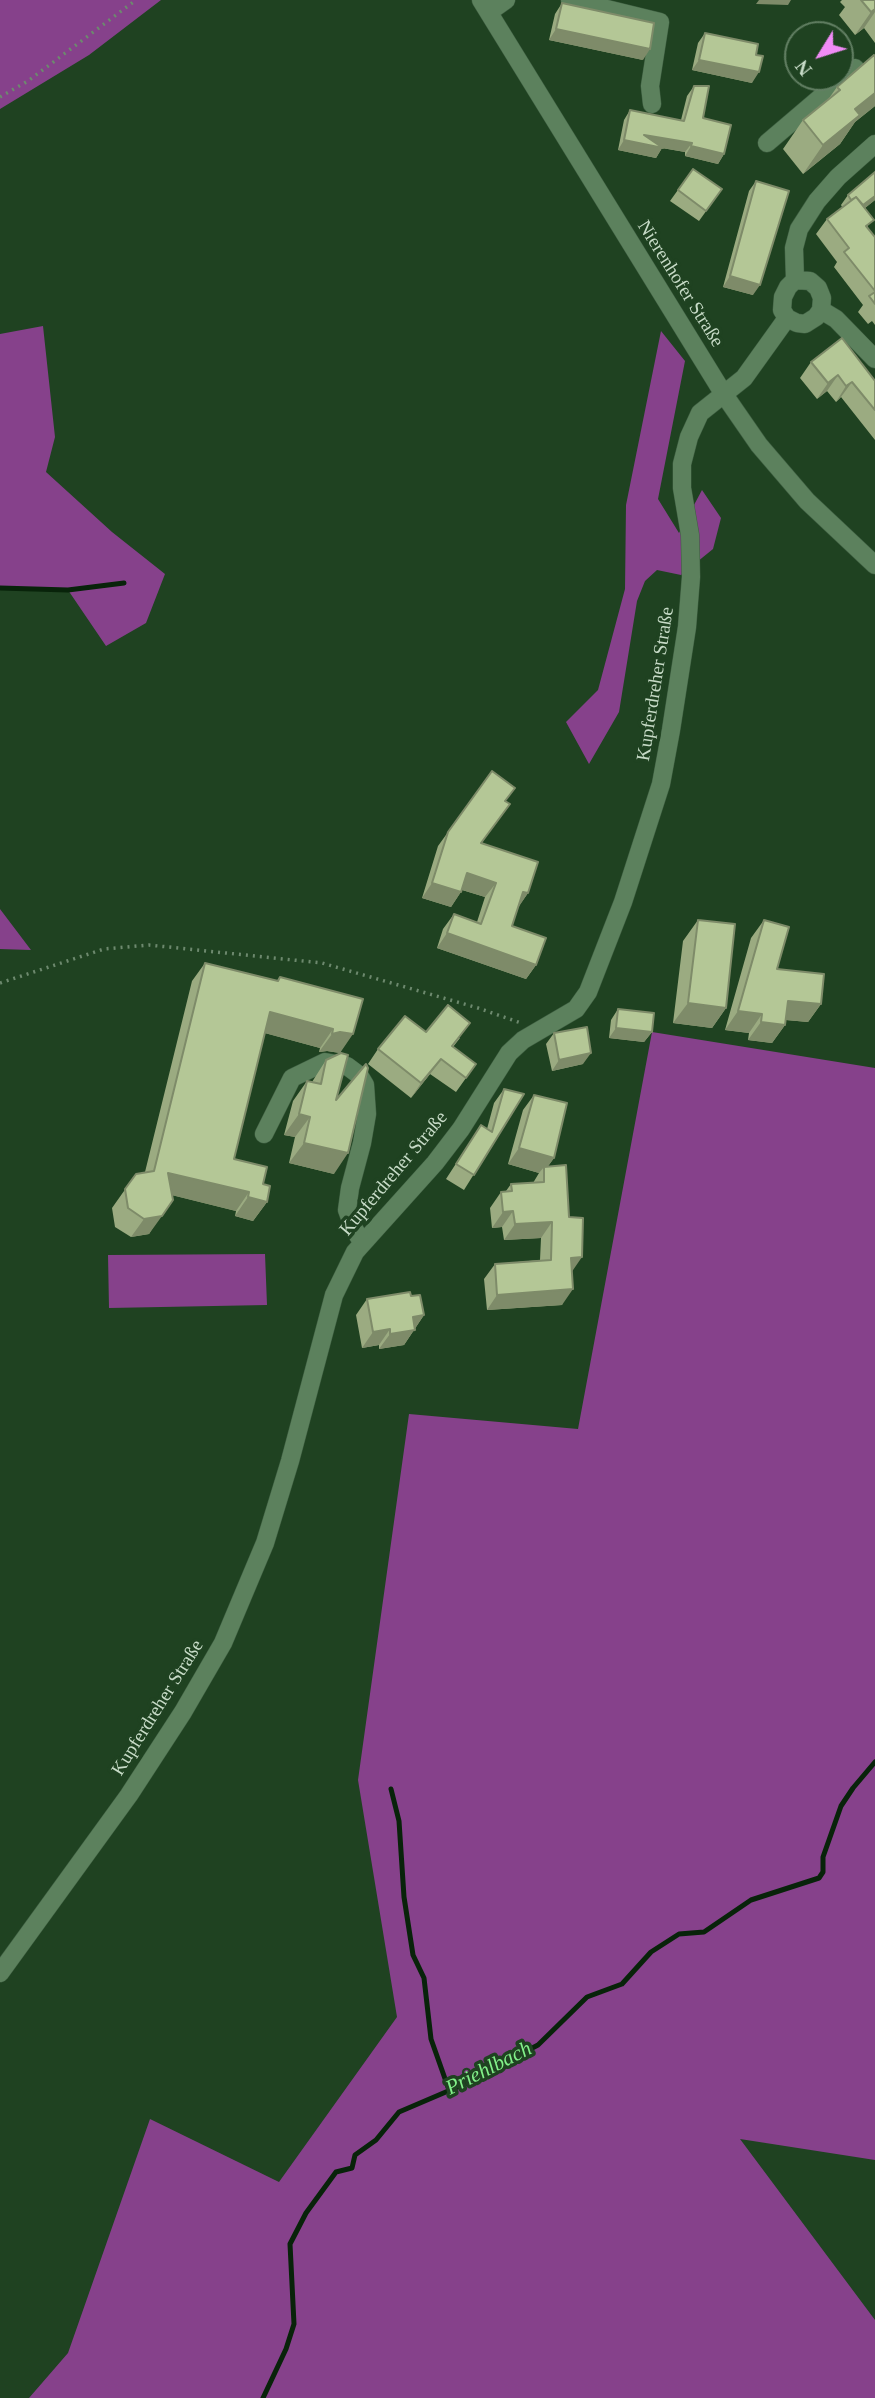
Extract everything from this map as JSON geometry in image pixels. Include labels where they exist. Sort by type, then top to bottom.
[{"type":"street","points":[[485,6],[506,0]]},
{"type":"street","points":[[570,0],[660,22],[650,86],[652,104]]},
{"type":"street","name":"Nierenhofer Straße","points":[[485,6],[723,393],[759,445],[807,501],[875,565]]},
{"type":"street","points":[[767,143],[855,68],[875,93]]},
{"type":"street","points":[[795,280],[794,248],[799,229],[817,201],[838,177],[875,144]]},
{"type":"street","points":[[795,280],[810,281],[818,288],[822,298],[821,310],[805,324],[787,318],[782,310],[783,296],[788,286],[795,280]]},
{"type":"street","points":[[821,310],[836,319],[875,359]]},
{"type":"street","name":"Kupferdreher Straße","points":[[0,1973],[129,1795],[183,1712],[223,1643],[253,1576],[278,1502],[334,1296],[347,1265],[362,1242],[455,1138],[509,1053],[523,1040],[576,1009],[588,992],[623,902],[661,784],[687,627],[691,577],[690,535],[681,488],[682,464],[689,437],[700,413],[744,378],[787,318]]},
{"type":"street","points":[[264,1134],[292,1078],[325,1062],[347,1066],[359,1075],[365,1085],[367,1114],[347,1210],[362,1242]]},
{"type":"path","points":[[0,97],[28,81],[136,0]]},
{"type":"path","points":[[0,983],[84,954],[124,946],[149,945],[322,963],[478,1008],[522,1023],[535,1033]]},
{"type":"shaded area","points":[[0,0],[161,0],[89,55],[0,109]]},
{"type":"shaded area","points":[[43,326],[55,437],[46,472],[112,532],[165,574],[146,623],[106,646],[68,590],[0,588],[0,334]]},
{"type":"shaded area","points":[[661,331],[685,361],[658,499],[679,533],[702,490],[721,518],[713,549],[681,575],[657,570],[645,581],[637,601],[619,712],[589,764],[566,722],[598,690],[625,589],[626,505]]},
{"type":"shaded area","points":[[0,909],[31,950],[0,949]]},
{"type":"shaded area","points":[[652,1032],[875,1068],[875,2160],[740,2139],[875,2320],[875,2398],[29,2398],[68,2353],[150,2119],[279,2182],[397,2017],[358,1780],[409,1414],[578,1429]]},
{"type":"shaded area","points":[[265,1254],[267,1305],[109,1308],[108,1255]]},
{"type":"building","points":[[861,0],[875,0],[875,9],[871,12]]},
{"type":"building","points":[[562,3],[654,23],[650,49],[556,29]]},
{"type":"building","points":[[705,33],[758,44],[756,55],[763,56],[759,72],[699,60]]},
{"type":"building","points":[[874,55],[875,93],[855,109],[860,115],[823,145],[803,120],[839,91],[854,91],[854,72]]},
{"type":"building","points":[[694,86],[709,86],[703,118],[731,125],[724,154],[691,146],[692,143],[644,135],[663,148],[624,140],[630,110],[684,121]]},
{"type":"building","points":[[693,169],[722,189],[706,211],[678,190]]},
{"type":"building","points":[[875,172],[875,196],[863,205],[856,197],[851,200],[848,195]]},
{"type":"building","points":[[756,181],[789,191],[760,285],[730,276]]},
{"type":"building","points":[[856,197],[874,220],[866,226],[875,237],[875,291],[844,252],[849,248],[827,219]]},
{"type":"building","points":[[875,292],[875,304],[869,296]]},
{"type":"building","points":[[842,338],[875,381],[875,410],[852,382],[846,386],[838,375],[828,383],[811,362]]},
{"type":"building","points":[[492,771],[515,788],[505,801],[510,804],[481,843],[538,862],[528,893],[523,892],[512,926],[546,938],[536,965],[447,933],[454,914],[481,924],[496,883],[467,873],[461,892],[432,883],[448,832]]},
{"type":"building","points":[[698,920],[735,924],[726,1008],[688,1003]]},
{"type":"building","points":[[764,920],[789,927],[777,969],[824,974],[821,1004],[788,1001],[785,1025],[761,1022],[762,1014],[738,1011]]},
{"type":"building","points":[[205,963],[278,981],[280,977],[363,999],[353,1034],[332,1034],[333,1029],[270,1012],[234,1159],[267,1167],[263,1184],[270,1186],[267,1202],[248,1197],[249,1192],[168,1173],[173,1200],[162,1216],[144,1219],[128,1208],[125,1189],[136,1174],[154,1171]]},
{"type":"building","points":[[448,1005],[470,1023],[452,1046],[476,1064],[466,1078],[441,1059],[421,1083],[378,1049],[405,1016],[426,1032]]},
{"type":"building","points":[[618,1009],[654,1013],[652,1032],[616,1028]]},
{"type":"building","points":[[587,1027],[591,1053],[559,1060],[554,1033]]},
{"type":"building","points":[[341,1053],[348,1055],[336,1100],[366,1064],[368,1068],[348,1153],[304,1143],[310,1117],[299,1114],[307,1081],[321,1084],[326,1060]]},
{"type":"building","points":[[504,1089],[524,1094],[474,1175],[456,1164],[481,1125],[492,1132]]},
{"type":"building","points":[[534,1095],[567,1103],[554,1158],[519,1148]]},
{"type":"building","points":[[566,1165],[569,1217],[583,1218],[582,1257],[571,1258],[573,1289],[497,1295],[495,1264],[551,1260],[552,1222],[515,1224],[513,1211],[503,1212],[501,1192],[512,1191],[511,1184],[544,1182],[544,1167]]},
{"type":"building","points":[[410,1292],[411,1296],[420,1295],[424,1315],[413,1317],[415,1330],[390,1334],[390,1329],[373,1332],[367,1299]]},
{"type":"waterway","points":[[0,588],[68,590],[124,583]]},
{"type":"waterway","name":"Priehlbach","points":[[263,2398],[286,2349],[294,2324],[290,2244],[306,2213],[336,2172],[352,2168],[355,2155],[376,2140],[399,2112],[502,2068],[515,2057],[538,2045],[587,1997],[622,1984],[651,1952],[679,1934],[704,1932],[751,1900],[819,1878],[823,1872],[823,1857],[841,1806],[875,1762]]},
{"type":"waterway","points":[[391,1789],[399,1821],[404,1897],[413,1955],[424,1978],[431,2039],[449,2090]]}]
